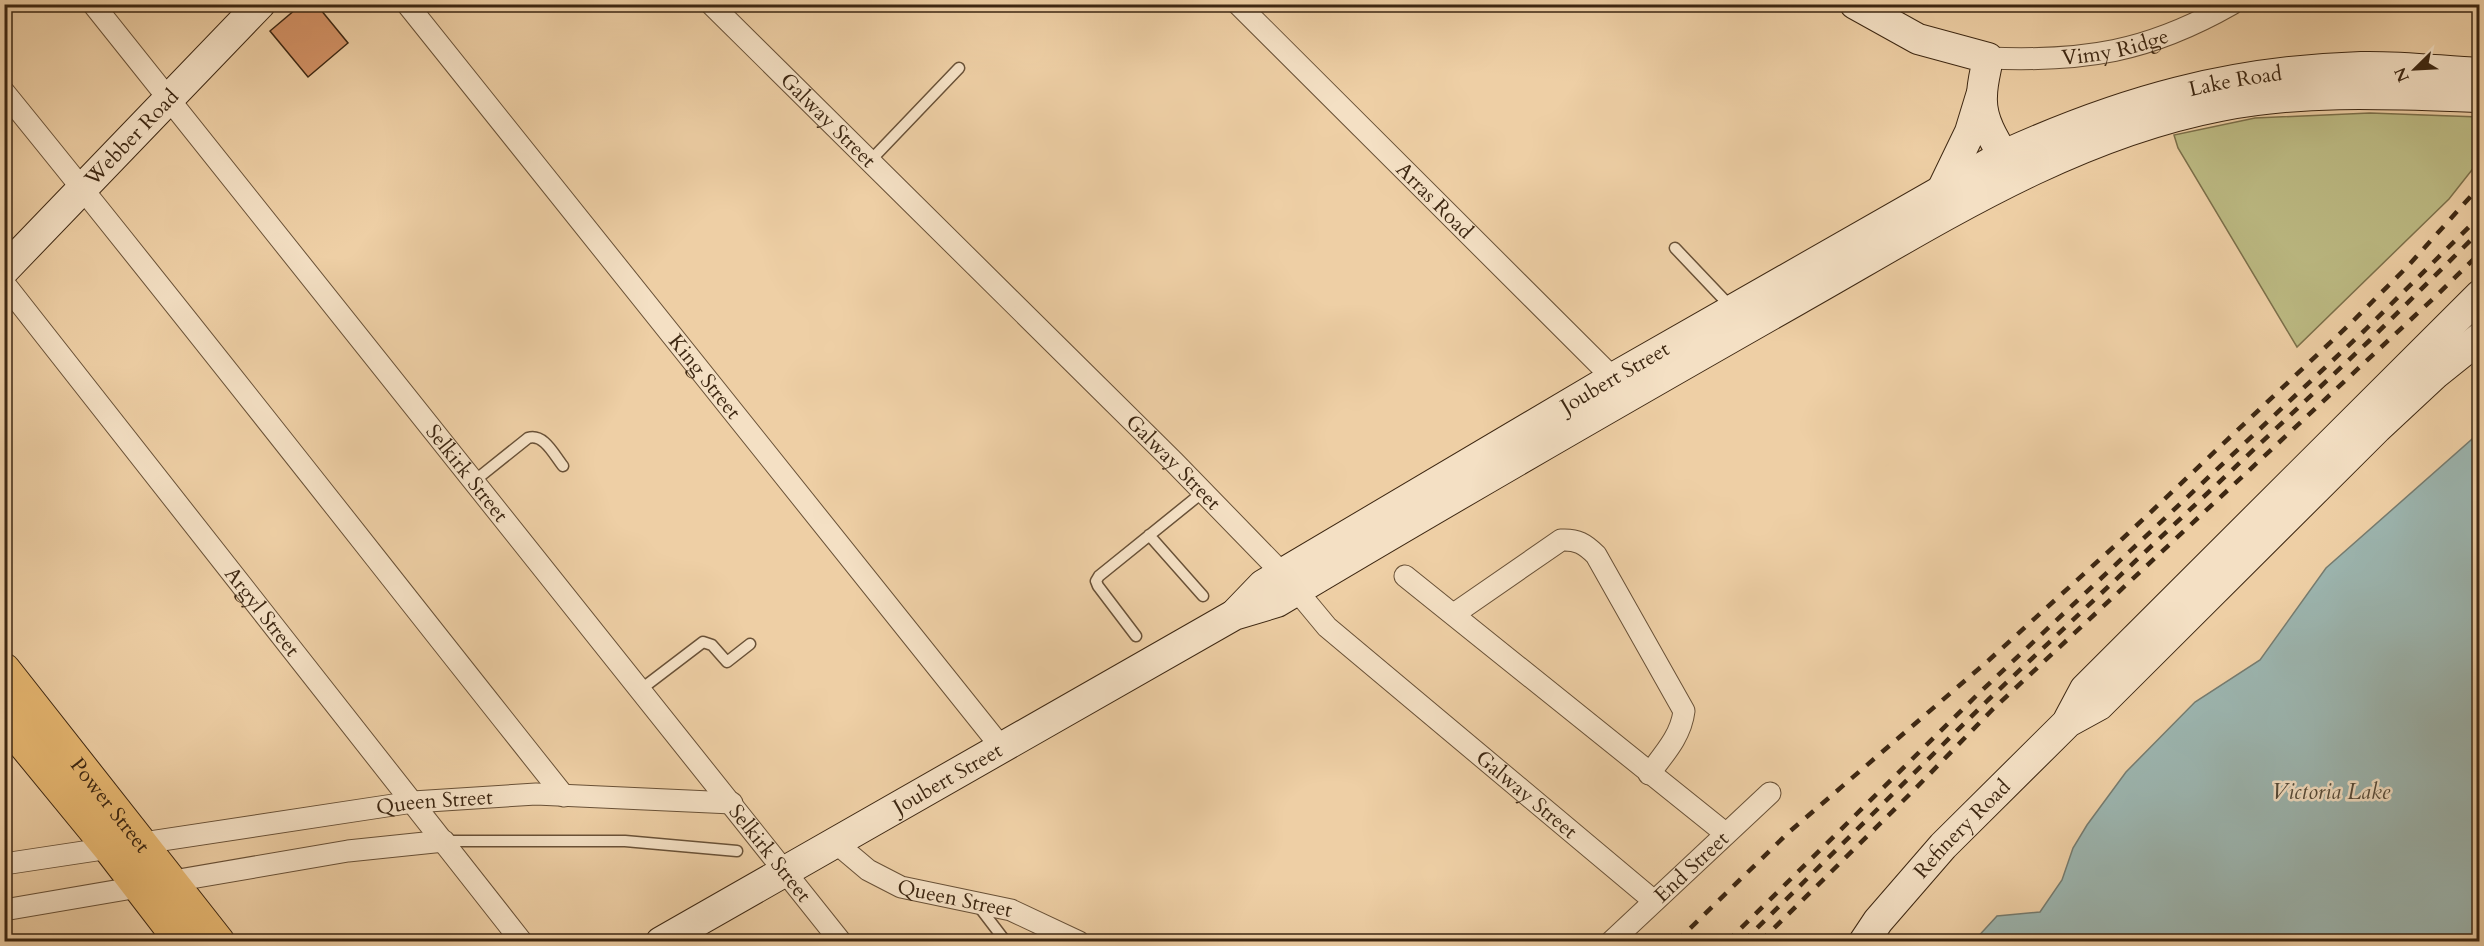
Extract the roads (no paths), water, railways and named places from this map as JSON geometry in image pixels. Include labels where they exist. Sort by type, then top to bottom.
[{"type":"main road","name":"Webber Road","points":[[4,270],[260,4]]},
{"type":"main road","name":"Vimy Ridge","points":[[1855,4],[1918,39],[1988,58]]},
{"type":"main road","points":[[1942,190],[1970,132],[1982,95],[1988,58]]},
{"type":"main road","name":"Lake Road","points":[[2010,166],[2074,124],[2139,102],[2252,76],[2363,67],[2480,74]]},
{"type":"main road","name":"Lake Road","points":[[2010,166],[2219,106],[2267,98],[2372,93],[2480,97]]},
{"type":"main road","points":[[1982,95],[1983,111],[1989,129],[2010,166]]},
{"type":"main road","name":"Joubert Street","points":[[661,942],[1234,615],[1277,602],[1289,582],[1621,387],[2010,166]]},
{"type":"main road","name":"Joubert Street","points":[[1621,387],[1733,310],[1942,190],[2010,166]]},
{"type":"main road","points":[[2068,722],[2085,689],[2480,295]]},
{"type":"main road","points":[[2068,722],[2099,705],[2378,428],[2435,374],[2480,338]]},
{"type":"main road","name":"Power Street","points":[[4,670],[125,845],[155,884],[218,942]]},
{"type":"main road","name":"Power Street","points":[[4,719],[125,845]]},
{"type":"main road","name":"Refinery Road","points":[[1864,942],[1878,921],[1943,846],[2068,722]]},
{"type":"main road","name":"Power Street","points":[[155,884],[182,942]]},
{"type":"street","name":"Selkirk Street","points":[[93,4],[841,942]]},
{"type":"street","name":"King Street","points":[[407,4],[1002,748]]},
{"type":"street","name":"Galway Street","points":[[711,4],[1203,492],[1289,582],[1328,627],[1654,901]]},
{"type":"street","name":"Arras Road","points":[[1238,4],[1621,387]]},
{"type":"street","name":"Vimy Ridge","points":[[1988,58],[2034,60],[2110,53],[2150,42],[2184,29],[2232,4]]},
{"type":"street","points":[[4,92],[83,188],[235,382],[317,481],[564,796]]},
{"type":"street","name":"Argyl Street","points":[[4,283],[522,942]]},
{"type":"street","points":[[1455,614],[1561,540],[1571,539],[1584,543],[1596,555],[1684,711],[1682,724],[1676,737],[1649,774]]},
{"type":"street","points":[[1405,576],[1725,833]]},
{"type":"street","name":"End Street","points":[[1611,942],[1770,793]]},
{"type":"street","name":"Queen Street","points":[[4,864],[413,802],[536,794],[732,803]]},
{"type":"street","name":"Queen Street","points":[[4,910],[348,851],[444,841]]},
{"type":"street","name":"Queen Street","points":[[836,843],[868,870],[901,887],[1011,910],[1079,942]]},
{"type":"lane","points":[[870,161],[959,68]]},
{"type":"lane","points":[[1675,248],[1733,310]]},
{"type":"lane","points":[[473,482],[528,438],[535,435],[541,438],[563,466]]},
{"type":"lane","points":[[1136,636],[1096,581],[1099,576],[1203,492]]},
{"type":"lane","points":[[1149,535],[1203,596]]},
{"type":"lane","points":[[640,690],[703,642],[712,645],[727,662],[750,644]]},
{"type":"lane","points":[[444,841],[625,841],[737,851]]},
{"type":"lane","points":[[975,902],[1006,942]]},
{"type":"water","name":"Victoria Lake","points":[[2479,433],[2479,941],[1974,941],[1997,916],[2040,912],[2062,880],[2073,848],[2087,825],[2126,772],[2195,702],[2260,660],[2326,568]]},
{"type":"railway","points":[[1676,942],[1788,833],[1989,660],[2119,542],[2352,322],[2408,266],[2480,186]]},
{"type":"railway","points":[[1727,942],[1977,695],[2365,330],[2480,216]]},
{"type":"railway","points":[[1743,942],[1988,700],[2370,340],[2480,231]]},
{"type":"railway","points":[[1760,942],[1992,710],[2480,253]]}]
